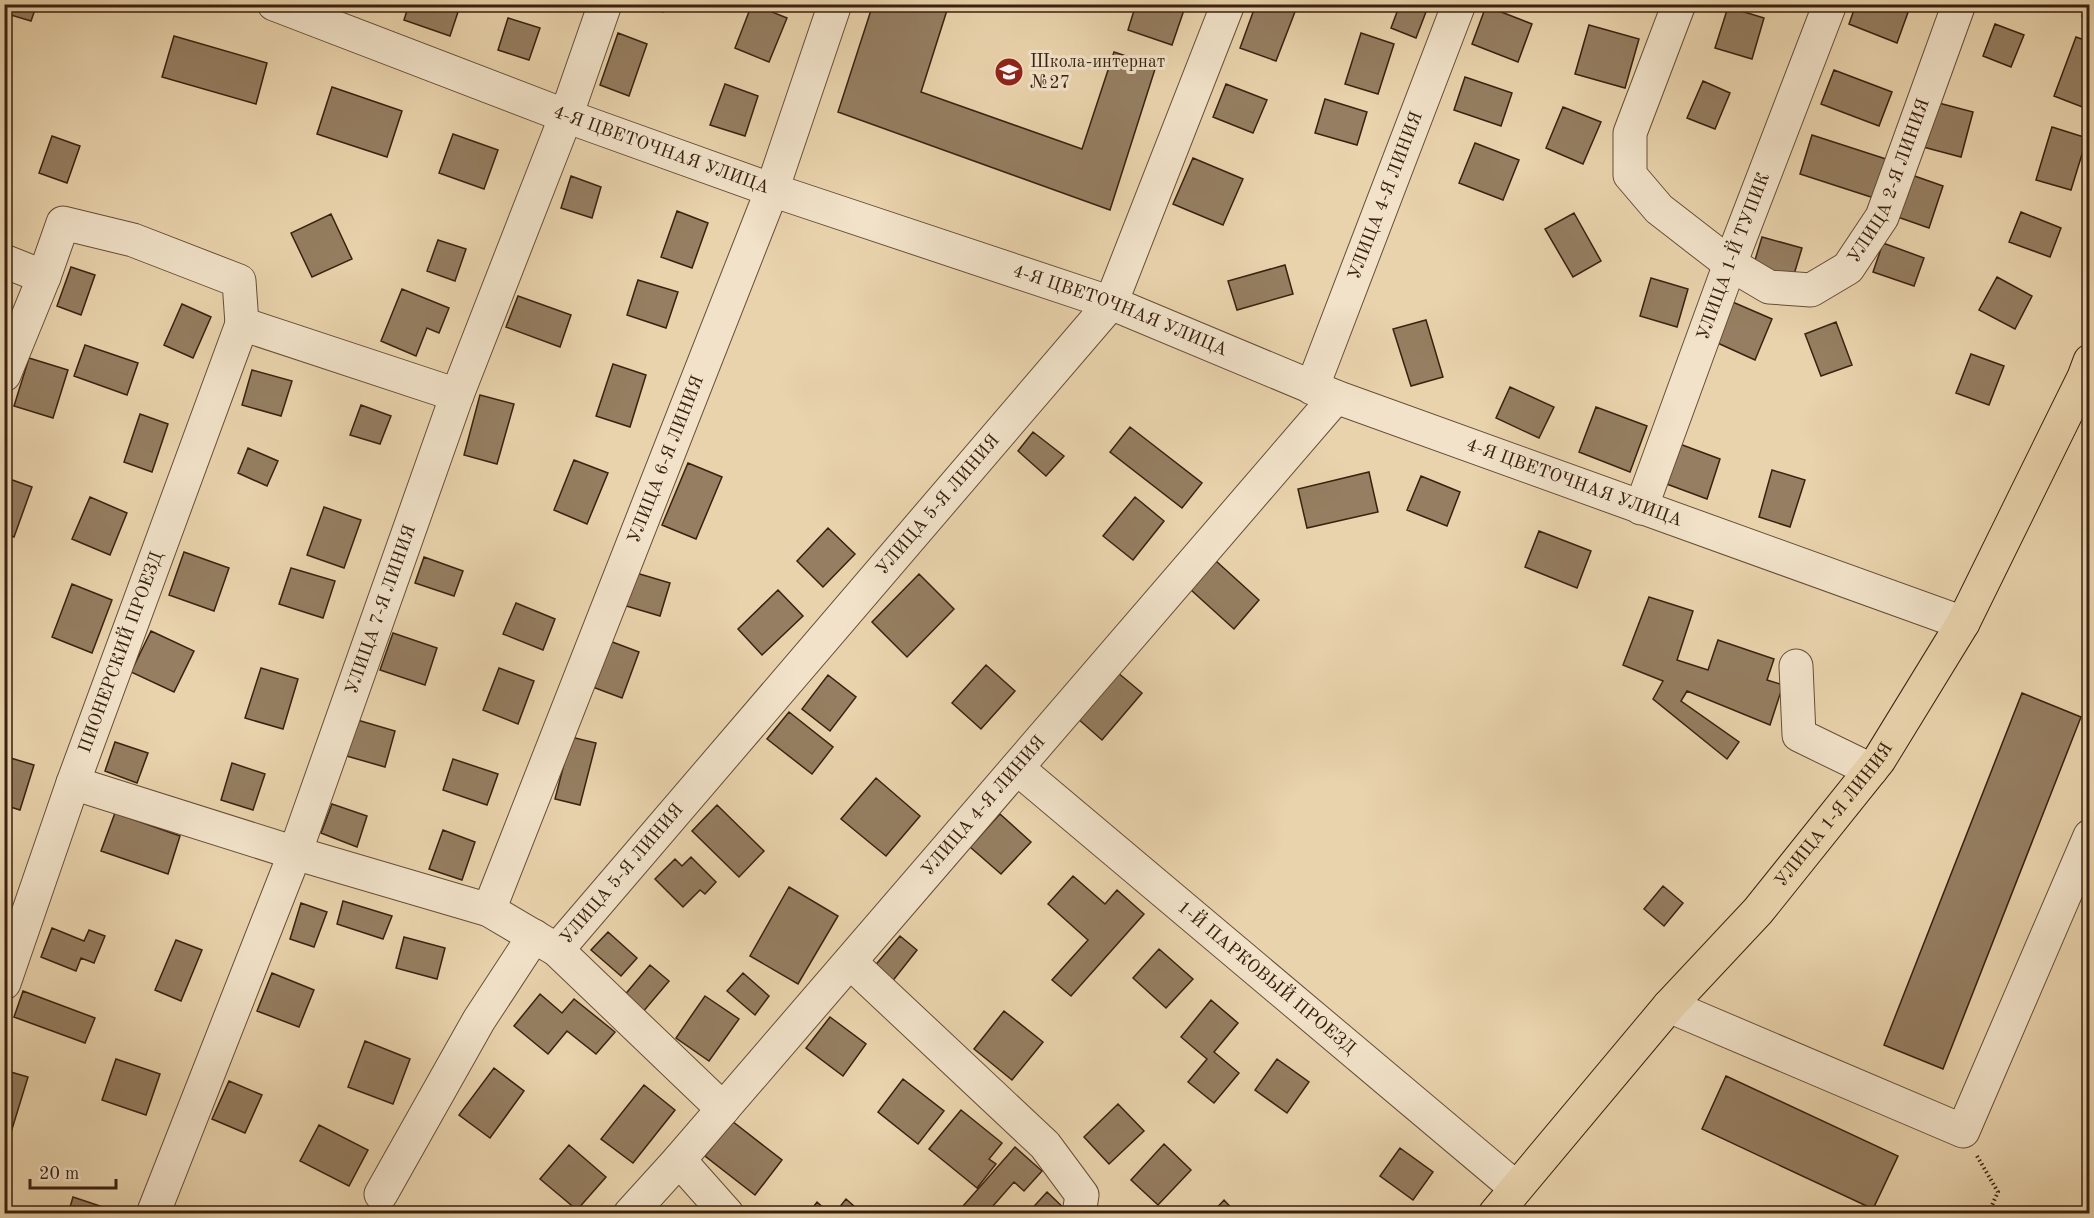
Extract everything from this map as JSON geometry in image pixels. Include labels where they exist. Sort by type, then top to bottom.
[{"type":"main road","name":"УЛИЦА 1-Я ЛИНИЯ","points":[[1495,1214],[1669,1006],[1758,910],[1871,770],[1964,623],[2088,372]]},
{"type":"street","name":"4-Я ЦВЕТОЧНАЯ УЛИЦА","points":[[274,4],[566,116],[772,190],[1111,303],[1324,392],[1964,623]]},
{"type":"street","name":"УЛИЦА 7-Я ЛИНИЯ","points":[[153,1214],[295,853],[457,395],[566,116],[605,4]]},
{"type":"street","name":"УЛИЦА 6-Я ЛИНИЯ","points":[[489,910],[772,190],[835,4]]},
{"type":"street","name":"УЛИЦА 5-Я ЛИНИЯ","points":[[381,1194],[479,1020],[1111,303],[1227,4]]},
{"type":"street","name":"УЛИЦА 4-Я ЛИНИЯ","points":[[630,1214],[1017,768],[1324,392],[1459,4]]},
{"type":"street","name":"УЛИЦА 2-Я ЛИНИЯ","points":[[1679,4],[1630,133],[1630,175],[1659,209],[1730,264],[1769,287],[1811,290],[1848,268],[1882,217],[1959,4]]},
{"type":"street","name":"УЛИЦА 1-Й ТУПИК","points":[[1641,508],[1730,264],[1830,4]]},
{"type":"street","points":[[4,375],[44,277],[63,223],[133,240],[239,282],[242,324],[457,395]]},
{"type":"street","points":[[4,261],[44,277]]},
{"type":"street","name":"ПИОНЕРСКИЙ ПРОЕЗД","points":[[4,983],[73,783],[242,324]]},
{"type":"street","points":[[1796,666],[1799,735],[1871,770]]},
{"type":"street","name":"1-Й ПАРКОВЫЙ ПРОЕЗД","points":[[1017,768],[1516,1188]]},
{"type":"street","points":[[73,783],[295,853],[489,910],[545,943],[723,1109]]},
{"type":"street","points":[[1669,1006],[1963,1131],[2090,836]]},
{"type":"street","points":[[850,962],[1045,1145],[1081,1204]]},
{"type":"street","points":[[679,1160],[727,1214]]},
{"type":"path","points":[[1963,1131],[1998,1192],[1988,1214]]},
{"type":"building","points":[[4,4],[37,4],[31,21],[4,13]]},
{"type":"building","points":[[409,4],[445,4],[459,9],[450,36],[404,20]]},
{"type":"building","points":[[644,4],[666,4],[663,12]]},
{"type":"building","points":[[752,4],[787,18],[769,62],[735,48]]},
{"type":"building","points":[[873,4],[949,4],[921,92],[1082,149],[1114,52],[1156,66],[1110,210],[838,112]]},
{"type":"building","points":[[1136,4],[1168,4],[1184,10],[1172,45],[1128,30]]},
{"type":"building","points":[[1256,4],[1298,4],[1276,61],[1240,48]]},
{"type":"building","points":[[1400,4],[1429,4],[1416,38],[1391,28]]},
{"type":"building","points":[[1856,4],[1911,4],[1897,43],[1849,24]]},
{"type":"building","points":[[2086,4],[2090,4],[2090,18],[2082,16]]},
{"type":"building","points":[[1486,6],[1532,24],[1518,62],[1472,44]]},
{"type":"building","points":[[1728,7],[1764,18],[1752,59],[1715,48]]},
{"type":"building","points":[[508,18],[540,28],[529,60],[498,50]]},
{"type":"building","points":[[1995,24],[2024,35],[2011,67],[1983,56]]},
{"type":"building","points":[[1589,25],[1639,39],[1625,88],[1575,74]]},
{"type":"building","points":[[618,33],[647,44],[629,96],[600,85]]},
{"type":"building","points":[[1361,33],[1394,44],[1378,94],[1345,84]]},
{"type":"building","points":[[174,36],[267,63],[256,104],[162,77]]},
{"type":"building","points":[[2076,37],[2090,42],[2090,110],[2054,96]]},
{"type":"building","points":[[1834,70],[1892,92],[1879,126],[1821,104]]},
{"type":"building","points":[[1465,77],[1512,93],[1501,126],[1454,110]]},
{"type":"building","points":[[1703,81],[1730,93],[1715,129],[1687,118]]},
{"type":"building","points":[[725,84],[758,96],[745,136],[710,125]]},
{"type":"building","points":[[1226,84],[1267,100],[1253,133],[1213,117]]},
{"type":"building","points":[[332,87],[402,111],[387,157],[317,134]]},
{"type":"building","points":[[1325,99],[1367,112],[1357,145],[1315,133]]},
{"type":"building","points":[[1935,102],[1973,112],[1961,157],[1923,147]]},
{"type":"building","points":[[1563,107],[1601,122],[1583,164],[1546,148]]},
{"type":"building","points":[[2052,127],[2087,138],[2071,190],[2036,180]]},
{"type":"building","points":[[453,134],[498,150],[484,189],[439,173]]},
{"type":"building","points":[[1812,135],[1886,159],[1874,198],[1800,174]]},
{"type":"building","points":[[52,136],[80,146],[67,183],[39,173]]},
{"type":"building","points":[[1475,143],[1519,160],[1503,200],[1459,183]]},
{"type":"building","points":[[1193,158],[1243,179],[1223,225],[1173,204]]},
{"type":"building","points":[[1906,173],[1943,186],[1929,228],[1892,215]]},
{"type":"building","points":[[571,176],[601,187],[592,218],[561,208]]},
{"type":"building","points":[[677,211],[708,223],[692,268],[661,257]]},
{"type":"building","points":[[2021,212],[2061,228],[2050,257],[2009,242]]},
{"type":"building","points":[[1574,213],[1601,261],[1573,277],[1545,229]]},
{"type":"building","points":[[331,214],[352,259],[312,277],[291,233]]},
{"type":"building","points":[[1762,237],[1802,248],[1792,281],[1752,270]]},
{"type":"building","points":[[438,240],[466,249],[455,281],[427,271]]},
{"type":"building","points":[[1883,243],[1924,258],[1914,286],[1873,272]]},
{"type":"building","points":[[1285,265],[1293,294],[1237,310],[1228,281]]},
{"type":"building","points":[[71,267],[95,275],[81,315],[57,306]]},
{"type":"building","points":[[1997,277],[2032,296],[2015,329],[1979,310]]},
{"type":"building","points":[[1651,278],[1688,289],[1677,327],[1640,316]]},
{"type":"building","points":[[638,280],[678,292],[666,328],[627,315]]},
{"type":"building","points":[[402,289],[449,308],[439,333],[427,328],[416,356],[381,341]]},
{"type":"building","points":[[518,296],[571,315],[560,347],[506,327]]},
{"type":"building","points":[[1728,300],[1772,319],[1755,360],[1711,340]]},
{"type":"building","points":[[182,304],[211,317],[193,358],[164,345]]},
{"type":"building","points":[[1426,320],[1443,377],[1411,386],[1393,329]]},
{"type":"building","points":[[1836,322],[1852,365],[1821,376],[1805,334]]},
{"type":"building","points":[[85,345],[138,363],[127,395],[74,376]]},
{"type":"building","points":[[1971,354],[2004,366],[1989,405],[1956,393]]},
{"type":"building","points":[[29,358],[68,370],[53,418],[14,406]]},
{"type":"building","points":[[613,364],[646,375],[630,427],[596,416]]},
{"type":"building","points":[[252,370],[292,381],[281,416],[242,405]]},
{"type":"building","points":[[1510,387],[1554,407],[1539,438],[1496,418]]},
{"type":"building","points":[[480,395],[514,404],[497,464],[464,455]]},
{"type":"building","points":[[361,405],[391,416],[380,444],[350,435]]},
{"type":"building","points":[[1596,407],[1647,426],[1630,472],[1579,452]]},
{"type":"building","points":[[140,414],[168,424],[152,472],[124,462]]},
{"type":"building","points":[[1130,427],[1202,483],[1182,508],[1110,452]]},
{"type":"building","points":[[1033,432],[1064,456],[1046,476],[1018,451]]},
{"type":"building","points":[[1677,443],[1720,459],[1707,499],[1664,483]]},
{"type":"building","points":[[248,448],[278,461],[267,486],[238,473]]},
{"type":"building","points":[[574,460],[608,473],[587,524],[554,510]]},
{"type":"building","points":[[688,463],[722,477],[696,539],[662,525]]},
{"type":"building","points":[[1772,470],[1805,480],[1790,527],[1759,517]]},
{"type":"building","points":[[1369,472],[1378,512],[1307,528],[1298,489]]},
{"type":"building","points":[[1421,476],[1460,492],[1447,526],[1407,510]]},
{"type":"building","points":[[4,477],[32,487],[14,537],[4,533]]},
{"type":"building","points":[[90,497],[127,513],[110,555],[72,539]]},
{"type":"building","points":[[1135,497],[1164,521],[1133,560],[1103,536]]},
{"type":"building","points":[[324,507],[361,520],[344,568],[307,555]]},
{"type":"building","points":[[828,528],[855,554],[823,587],[797,561]]},
{"type":"building","points":[[1539,531],[1591,551],[1577,588],[1525,567]]},
{"type":"building","points":[[184,552],[229,568],[214,611],[169,595]]},
{"type":"building","points":[[424,557],[463,571],[454,596],[415,583]]},
{"type":"building","points":[[1216,561],[1259,600],[1234,629],[1191,590]]},
{"type":"building","points":[[291,568],[335,581],[323,618],[279,604]]},
{"type":"building","points":[[633,572],[670,583],[660,616],[623,605]]},
{"type":"building","points":[[919,574],[954,609],[907,657],[872,622]]},
{"type":"building","points":[[72,584],[112,600],[92,653],[52,637]]},
{"type":"building","points":[[778,590],[803,616],[762,655],[738,629]]},
{"type":"building","points":[[1649,597],[1693,611],[1677,660],[1708,670],[1718,640],[1774,659],[1767,680],[1783,685],[1770,725],[1687,691],[1681,701],[1739,742],[1727,759],[1653,699],[1663,681],[1623,665]]},
{"type":"building","points":[[516,603],[555,619],[543,650],[503,634]]},
{"type":"building","points":[[151,631],[194,651],[174,692],[131,672]]},
{"type":"building","points":[[393,633],[437,648],[425,685],[380,670]]},
{"type":"building","points":[[607,640],[639,652],[622,698],[590,686]]},
{"type":"building","points":[[986,665],[1015,691],[981,729],[952,703]]},
{"type":"building","points":[[261,668],[298,679],[283,729],[245,718]]},
{"type":"building","points":[[499,668],[534,681],[518,724],[483,710]]},
{"type":"building","points":[[1117,672],[1142,693],[1102,740],[1077,718]]},
{"type":"building","points":[[828,675],[856,697],[830,731],[802,709]]},
{"type":"building","points":[[2022,693],[2081,717],[1943,1069],[1884,1045]]},
{"type":"building","points":[[789,712],[833,747],[812,774],[767,739]]},
{"type":"building","points":[[354,719],[395,731],[385,767],[343,755]]},
{"type":"building","points":[[571,737],[596,743],[580,805],[555,799]]},
{"type":"building","points":[[115,742],[148,753],[137,783],[105,771]]},
{"type":"building","points":[[4,756],[34,765],[20,810],[4,805]]},
{"type":"building","points":[[453,759],[498,774],[487,805],[443,790]]},
{"type":"building","points":[[232,763],[265,774],[253,810],[221,800]]},
{"type":"building","points":[[876,778],[920,816],[886,856],[841,819]]},
{"type":"building","points":[[332,804],[367,816],[357,847],[321,833]]},
{"type":"building","points":[[717,805],[764,851],[739,877],[692,831]]},
{"type":"building","points":[[115,813],[180,836],[168,874],[101,851]]},
{"type":"building","points":[[1000,814],[1031,842],[1001,874],[970,847]]},
{"type":"building","points":[[443,830],[475,842],[462,880],[429,869]]},
{"type":"building","points":[[691,857],[716,882],[705,894],[700,890],[683,907],[655,879],[675,859],[682,866]]},
{"type":"building","points":[[1073,876],[1105,904],[1117,890],[1144,914],[1071,996],[1052,980],[1088,940],[1048,904]]},
{"type":"building","points":[[1663,886],[1683,903],[1664,926],[1644,909]]},
{"type":"building","points":[[789,887],[838,916],[798,984],[750,956]]},
{"type":"building","points":[[343,901],[392,916],[383,939],[337,924]]},
{"type":"building","points":[[301,903],[327,912],[314,947],[290,939]]},
{"type":"building","points":[[52,928],[84,941],[89,930],[105,936],[94,963],[81,958],[76,971],[41,957]]},
{"type":"building","points":[[608,932],[637,958],[621,976],[591,950]]},
{"type":"building","points":[[900,936],[917,950],[891,983],[873,968]]},
{"type":"building","points":[[404,937],[445,948],[437,979],[396,968]]},
{"type":"building","points":[[176,940],[202,950],[181,1001],[155,990]]},
{"type":"building","points":[[1159,949],[1193,979],[1166,1008],[1133,978]]},
{"type":"building","points":[[650,965],[669,981],[642,1013],[623,997]]},
{"type":"building","points":[[272,973],[314,990],[299,1027],[257,1011]]},
{"type":"building","points":[[743,973],[769,996],[755,1015],[727,991]]},
{"type":"building","points":[[23,991],[95,1018],[85,1043],[14,1017]]},
{"type":"building","points":[[540,994],[562,1013],[574,999],[615,1032],[596,1054],[567,1031],[548,1054],[514,1026]]},
{"type":"building","points":[[705,996],[739,1019],[709,1061],[676,1038]]},
{"type":"building","points":[[1211,1000],[1238,1023],[1214,1052],[1239,1073],[1214,1103],[1188,1082],[1207,1059],[1181,1037]]},
{"type":"building","points":[[1004,1011],[1043,1042],[1012,1080],[974,1049]]},
{"type":"building","points":[[830,1017],[866,1044],[843,1076],[806,1048]]},
{"type":"building","points":[[365,1041],[410,1059],[393,1104],[348,1087]]},
{"type":"building","points":[[116,1059],[160,1074],[146,1115],[102,1100]]},
{"type":"building","points":[[1277,1059],[1309,1082],[1287,1113],[1255,1090]]},
{"type":"building","points":[[494,1068],[524,1091],[490,1138],[459,1115]]},
{"type":"building","points":[[4,1070],[28,1077],[9,1139],[4,1138]]},
{"type":"building","points":[[1726,1076],[1898,1156],[1873,1209],[1702,1129]]},
{"type":"building","points":[[903,1079],[944,1111],[918,1144],[878,1112]]},
{"type":"building","points":[[229,1081],[262,1095],[245,1133],[212,1119]]},
{"type":"building","points":[[644,1085],[675,1110],[633,1163],[601,1139]]},
{"type":"building","points":[[1118,1104],[1144,1131],[1109,1164],[1084,1137]]},
{"type":"building","points":[[961,1110],[1002,1143],[989,1159],[996,1164],[977,1188],[929,1149]]},
{"type":"building","points":[[732,1121],[782,1160],[755,1195],[705,1156]]},
{"type":"building","points":[[319,1125],[368,1150],[349,1186],[300,1161]]},
{"type":"building","points":[[1164,1144],[1191,1170],[1158,1205],[1131,1180]]},
{"type":"building","points":[[569,1145],[606,1177],[577,1210],[540,1179]]},
{"type":"building","points":[[1015,1147],[1042,1171],[1024,1191],[1014,1182],[986,1214],[956,1214]]},
{"type":"building","points":[[1400,1148],[1433,1172],[1413,1200],[1380,1176]]},
{"type":"building","points":[[1047,1192],[1070,1214],[1027,1214]]},
{"type":"building","points":[[73,1197],[103,1207],[101,1214],[68,1214]]},
{"type":"building","points":[[846,1199],[863,1214],[834,1214]]},
{"type":"building","points":[[1224,1200],[1237,1214],[1211,1214]]},
{"type":"building","points":[[817,1202],[830,1214],[808,1214]]},
{"type":"place","name":"Школа-интернат №27","points":[[1009,72]]}]
